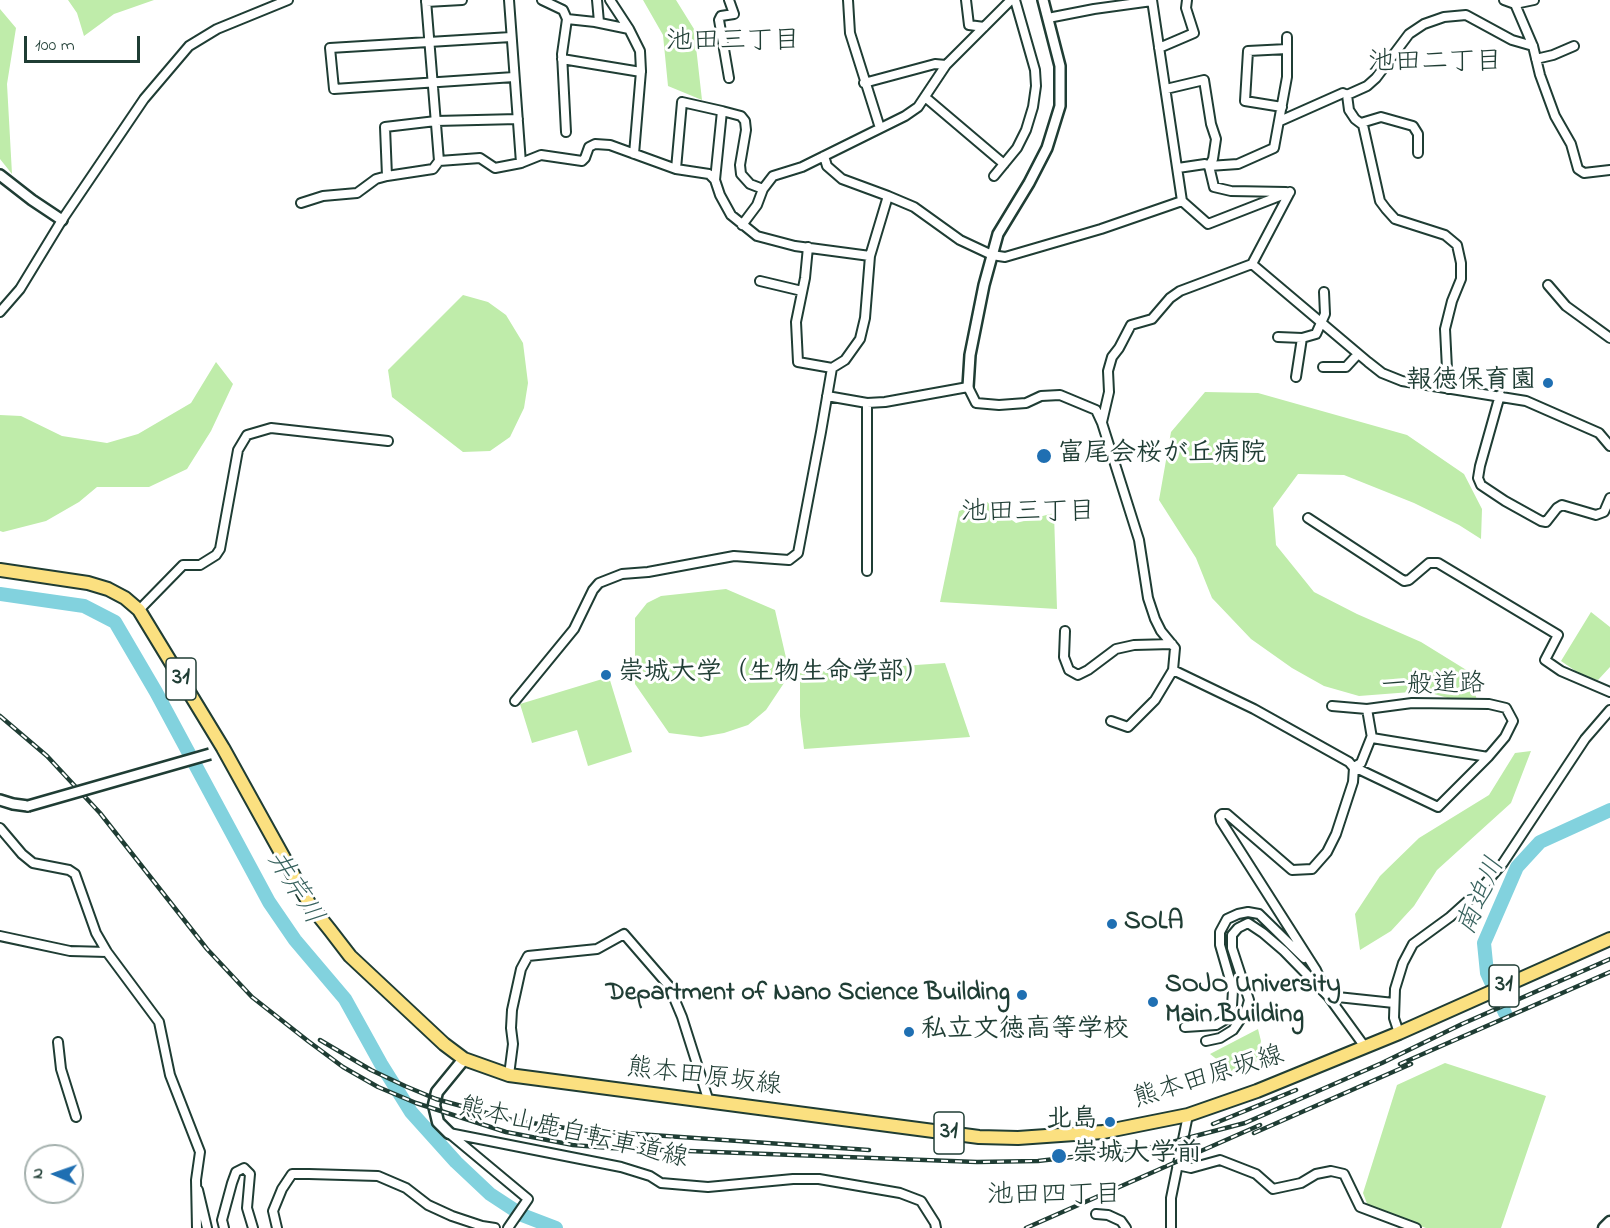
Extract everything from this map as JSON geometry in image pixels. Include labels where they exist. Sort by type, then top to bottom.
[{"type":"main road","name":"熊本田原坂線","points":[[0,570],[88,583],[108,589],[125,598],[139,610],[223,748],[310,905],[350,956],[444,1044],[464,1059],[509,1075],[979,1137],[1018,1138],[1103,1132],[1188,1114],[1257,1091],[1399,1033],[1610,939]]},
{"type":"main road","name":"熊本山鹿自転車道線","points":[[449,1133],[438,1122],[434,1105],[437,1092],[464,1059]]},
{"type":"main road","points":[[1604,1228],[1610,1222]]},
{"type":"street","points":[[0,312],[20,289],[62,220],[144,99],[189,46],[217,29],[288,0]]},
{"type":"street","points":[[301,203],[323,196],[357,193],[376,179],[387,176],[433,169],[439,160],[426,1],[462,0]]},
{"type":"street","points":[[509,0],[521,163]]},
{"type":"street","points":[[542,0],[563,10],[567,19],[562,59],[566,132]]},
{"type":"street","points":[[597,0],[599,22]]},
{"type":"street","points":[[610,0],[640,51],[641,72],[634,154]]},
{"type":"street","points":[[729,0],[734,14],[721,16],[719,20],[729,78]]},
{"type":"street","points":[[848,0],[850,33],[880,128]]},
{"type":"street","points":[[966,0],[969,25],[984,27]]},
{"type":"street","points":[[742,225],[757,205],[763,189],[773,176],[802,167],[905,116],[918,107],[946,65],[1013,0],[1035,70],[1036,86],[1026,130],[1017,148],[994,176]]},
{"type":"street","points":[[1043,0],[1060,66],[1060,106],[1047,148],[998,234],[970,355],[968,387],[976,404],[1026,403],[1041,396],[1060,395],[1096,410],[1102,423],[1139,540],[1148,598],[1155,619],[1175,648],[1173,670],[1155,700],[1128,727],[1111,721]]},
{"type":"street","points":[[1160,48],[1194,33],[1186,9],[1187,0]]},
{"type":"street","points":[[1504,0],[1515,4],[1534,0]]},
{"type":"street","points":[[1048,18],[1152,1],[1182,201],[1208,224],[1290,192]]},
{"type":"street","points":[[1515,4],[1533,46],[1555,116],[1571,144],[1578,169],[1584,173],[1610,170]]},
{"type":"street","points":[[1280,121],[1343,93],[1347,95],[1367,86],[1376,78],[1409,34],[1424,24],[1444,17],[1466,15],[1512,40],[1533,46]]},
{"type":"street","points":[[567,19],[599,22],[629,29]]},
{"type":"street","points":[[512,37],[330,48],[334,89],[514,77]]},
{"type":"street","points":[[1178,168],[1205,164],[1209,166],[1239,164],[1274,148],[1287,77],[1287,37]]},
{"type":"street","points":[[1536,59],[1574,46]]},
{"type":"street","points":[[1282,106],[1245,101],[1248,51],[1287,49]]},
{"type":"street","points":[[562,59],[641,72]]},
{"type":"street","points":[[864,83],[935,64],[946,65]]},
{"type":"street","points":[[1166,88],[1204,80],[1211,124],[1216,139],[1213,159],[1209,166],[1214,187],[1231,191],[1290,192]]},
{"type":"street","points":[[1347,95],[1349,110],[1363,125],[1380,201],[1395,219],[1445,235],[1457,245],[1461,279],[1445,329],[1448,389]]},
{"type":"street","points":[[925,97],[1004,164]]},
{"type":"street","points":[[676,169],[682,102],[741,116],[745,121],[746,130],[740,165],[741,174],[750,184],[763,189]]},
{"type":"street","points":[[722,111],[716,180],[726,207],[742,225],[757,236],[795,246],[870,256]]},
{"type":"street","points":[[1361,123],[1381,117],[1413,126],[1418,134],[1418,153]]},
{"type":"street","points":[[387,176],[385,127],[436,121],[518,119]]},
{"type":"street","points":[[439,160],[480,158],[495,168],[521,163],[541,155],[582,161],[590,147],[595,144],[610,145],[676,169],[709,174],[716,180]]},
{"type":"street","points":[[824,156],[827,166],[842,179],[914,207],[960,240],[992,255],[1005,257],[1101,229],[1182,201]]},
{"type":"street","points":[[0,175],[62,220]]},
{"type":"street","points":[[1102,423],[1109,392],[1108,370],[1112,357],[1131,325],[1152,319],[1170,298],[1180,291],[1252,264],[1290,192]]},
{"type":"street","points":[[808,247],[796,322],[798,362],[832,368],[845,360],[860,339],[865,318],[870,256],[888,196]]},
{"type":"street","points":[[1252,264],[1320,323],[1382,372],[1402,381],[1526,401],[1599,433],[1610,446]]},
{"type":"street","points":[[760,281],[802,291]]},
{"type":"street","points":[[1548,285],[1566,306],[1610,338]]},
{"type":"street","points":[[1278,337],[1302,338],[1316,334],[1325,314],[1324,292]]},
{"type":"street","points":[[1296,377],[1302,338]]},
{"type":"street","points":[[1323,367],[1346,367],[1358,354]]},
{"type":"street","points":[[515,701],[574,629],[593,590],[599,583],[622,574],[648,572],[734,556],[789,560],[798,553],[832,368]]},
{"type":"street","points":[[827,396],[867,403],[885,402],[968,387]]},
{"type":"street","points":[[1500,395],[1480,466],[1478,478],[1481,485],[1514,506],[1546,522],[1557,508],[1562,506],[1596,515],[1604,512],[1610,498]]},
{"type":"street","points":[[867,403],[867,571]]},
{"type":"street","points":[[139,610],[183,566],[200,565],[216,555],[220,549],[238,450],[247,435],[271,428],[388,441]]},
{"type":"street","points":[[1308,518],[1404,581],[1409,580],[1429,563],[1438,563],[1558,635],[1545,660],[1561,671],[1610,692]]},
{"type":"street","points":[[1065,631],[1064,657],[1069,670],[1078,675],[1116,649],[1134,645],[1172,644]]},
{"type":"street","points":[[1173,670],[1254,709],[1349,762],[1354,767],[1353,782],[1336,834],[1327,852],[1312,869],[1292,870],[1227,814],[1220,816],[1316,970],[1328,996]]},
{"type":"street","name":"一般道路","points":[[1412,703],[1489,704],[1506,708],[1513,721],[1505,737],[1488,757],[1438,807],[1354,767],[1361,763],[1372,738],[1367,709],[1412,703]]},
{"type":"street","points":[[1332,705],[1367,709]]},
{"type":"street","points":[[1399,1033],[1394,1018],[1395,989],[1402,963],[1413,944],[1450,917],[1479,891],[1495,872],[1585,740],[1610,710]]},
{"type":"street","name":"一般道路","points":[[1372,738],[1488,757]]},
{"type":"street","points":[[0,800],[28,806],[210,754],[223,748]]},
{"type":"street","points":[[0,828],[22,854],[33,863],[69,870],[75,874],[96,933],[107,952],[159,1022],[170,1075],[200,1152],[196,1180],[197,1228]]},
{"type":"street","points":[[1185,1027],[1216,1025],[1226,1020],[1232,1006],[1233,990],[1220,945],[1220,932],[1227,919],[1238,914],[1248,912],[1259,914],[1316,970]]},
{"type":"street","points":[[1206,1041],[1220,1038],[1233,1030],[1246,1011],[1249,1000],[1232,948],[1232,935],[1248,923],[1284,951],[1328,996],[1365,1047]]},
{"type":"street","points":[[509,1075],[513,1044],[512,1010],[521,969],[528,956],[597,949],[624,934],[669,986],[682,1017],[709,1102]]},
{"type":"street","points":[[0,936],[4,939],[70,951],[107,952]]},
{"type":"street","points":[[1328,996],[1394,1003]]},
{"type":"street","points":[[58,1042],[63,1077],[76,1117]]},
{"type":"street","points":[[1171,1228],[1171,1198],[1188,1114]]},
{"type":"street","points":[[449,1133],[528,1199],[508,1228]]},
{"type":"street","name":"熊本山鹿自転車道線","points":[[449,1133],[621,1167],[650,1176],[661,1183],[708,1187],[793,1179],[819,1179],[900,1193],[921,1202],[936,1228]]},
{"type":"street","points":[[1178,1165],[1191,1168],[1209,1161],[1220,1160],[1256,1174],[1274,1189],[1301,1183],[1316,1174],[1331,1171],[1344,1174],[1360,1207],[1416,1228]]},
{"type":"street","points":[[224,1228],[222,1220],[232,1183],[236,1172],[244,1168],[250,1174],[248,1208],[253,1228]]},
{"type":"street","points":[[278,1228],[273,1211],[282,1189],[292,1174],[378,1176],[406,1188],[428,1205],[452,1216],[495,1228]]},
{"type":"street","points":[[196,1180],[207,1228]]},
{"type":"street","points":[[1096,1214],[1108,1215],[1121,1221],[1126,1228]]},
{"type":"green space","points":[[68,0],[154,0],[114,14],[84,36],[77,13]]},
{"type":"green space","points":[[643,0],[676,0],[694,29],[702,100],[668,86],[663,35]]},
{"type":"green space","points":[[0,9],[16,28],[7,84],[12,174],[0,159]]},
{"type":"green space","points":[[463,295],[488,302],[506,315],[523,343],[528,383],[524,408],[510,437],[490,451],[463,452],[392,397],[388,370]]},
{"type":"green space","points":[[216,362],[233,384],[211,431],[187,469],[149,487],[97,487],[79,502],[46,521],[0,531],[0,415],[21,416],[62,436],[107,443],[138,434],[191,403]]},
{"type":"green space","points":[[1205,392],[1258,393],[1407,435],[1464,474],[1482,509],[1481,539],[1459,525],[1414,503],[1344,475],[1298,474],[1273,508],[1276,545],[1314,592],[1421,642],[1468,671],[1477,700],[1451,699],[1424,691],[1359,696],[1324,686],[1292,668],[1251,639],[1212,598],[1196,558],[1159,500],[1171,432]]},
{"type":"green space","points":[[987,502],[1016,523],[1054,513],[1057,609],[940,602],[959,511]]},
{"type":"green space","points":[[726,589],[775,610],[787,662],[784,683],[766,710],[748,725],[724,733],[701,737],[669,733],[635,684],[635,618],[647,603],[661,596]]},
{"type":"green space","points":[[1591,612],[1610,627],[1610,667],[1598,680],[1583,676],[1561,661]]},
{"type":"green space","points":[[945,663],[970,737],[804,749],[800,716],[800,673]]},
{"type":"green space","points":[[609,677],[632,752],[588,766],[577,730],[532,743],[520,704]]},
{"type":"green space","points":[[1531,751],[1511,803],[1437,870],[1414,906],[1391,931],[1360,950],[1355,914],[1380,876],[1419,838],[1489,795],[1515,753]]},
{"type":"green space","points":[[1258,1029],[1261,1041],[1257,1061],[1232,1071],[1210,1054]]},
{"type":"green space","points":[[1445,1063],[1546,1096],[1501,1228],[1426,1228],[1369,1209],[1363,1193],[1397,1085]]},
{"type":"waterway","name":"井芹川","points":[[0,594],[84,606],[115,622],[156,692],[269,902],[295,940],[345,999],[411,1112],[456,1162],[490,1194],[522,1215],[556,1228]]},
{"type":"waterway","name":"南迫川","points":[[1505,1013],[1487,973],[1484,943],[1517,867],[1540,842],[1610,810]]},
{"type":"railway","points":[[0,716],[47,756],[100,813],[207,949],[252,997],[308,1041],[343,1067],[378,1087],[416,1103],[506,1132],[573,1145],[977,1162],[1038,1161],[1149,1148],[1245,1123],[1610,959]]},
{"type":"railway","points":[[1400,1064],[1610,972]]},
{"type":"railway","points":[[320,1040],[371,1070],[436,1099],[512,1120],[579,1130],[869,1150]]},
{"type":"railway","points":[[1254,1133],[1411,1064]]},
{"type":"railway","points":[[1213,1124],[1296,1090]]},
{"type":"railway","points":[[1026,1228],[1260,1125]]},
{"type":"place","name":"報徳保育園","points":[[1548,383]]},
{"type":"place","name":"富尾会桜が丘病院","points":[[1044,456]]},
{"type":"place","name":"崇城大学（生物生命学部）","points":[[606,675]]},
{"type":"place","name":"SOLA","points":[[1112,924]]},
{"type":"place","name":"Department of Nano Science Building","points":[[1022,995]]},
{"type":"place","name":"SOJO University Main Building","points":[[1153,1002]]},
{"type":"place","name":"私立文徳高等学校","points":[[909,1032]]},
{"type":"place","name":"北島","points":[[1110,1122]]},
{"type":"place","name":"崇城大学前","points":[[1059,1156]]},
{"type":"district","name":"池田三丁目","points":[[733,44]]},
{"type":"district","name":"池田二丁目","points":[[1435,65]]},
{"type":"district","name":"池田三丁目","points":[[1028,515]]},
{"type":"district","name":"池田四丁目","points":[[1054,1198]]}]
